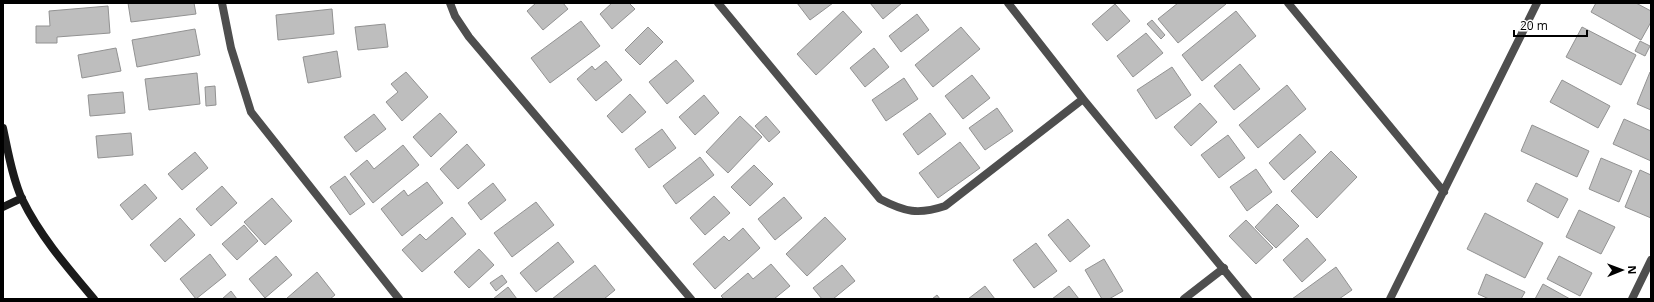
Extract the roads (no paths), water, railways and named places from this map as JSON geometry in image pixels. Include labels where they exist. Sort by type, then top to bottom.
[{"type":"street","points":[[222,3],[231,48],[251,112],[399,299]]},
{"type":"street","points":[[450,3],[455,16],[469,37],[691,299]]},
{"type":"street","points":[[718,3],[880,199],[894,206],[911,211],[929,212],[945,206],[1083,99]]},
{"type":"street","points":[[1008,3],[1083,99],[1224,268],[1248,299]]},
{"type":"street","points":[[1288,3],[1444,192]]},
{"type":"street","points":[[1390,299],[1537,3]]},
{"type":"street","points":[[3,128],[15,180],[22,198],[35,223],[52,248],[94,299]]},
{"type":"street","points":[[3,207],[22,198]]},
{"type":"street","points":[[1632,299],[1651,260]]},
{"type":"street","points":[[1184,299],[1224,268]]}]
